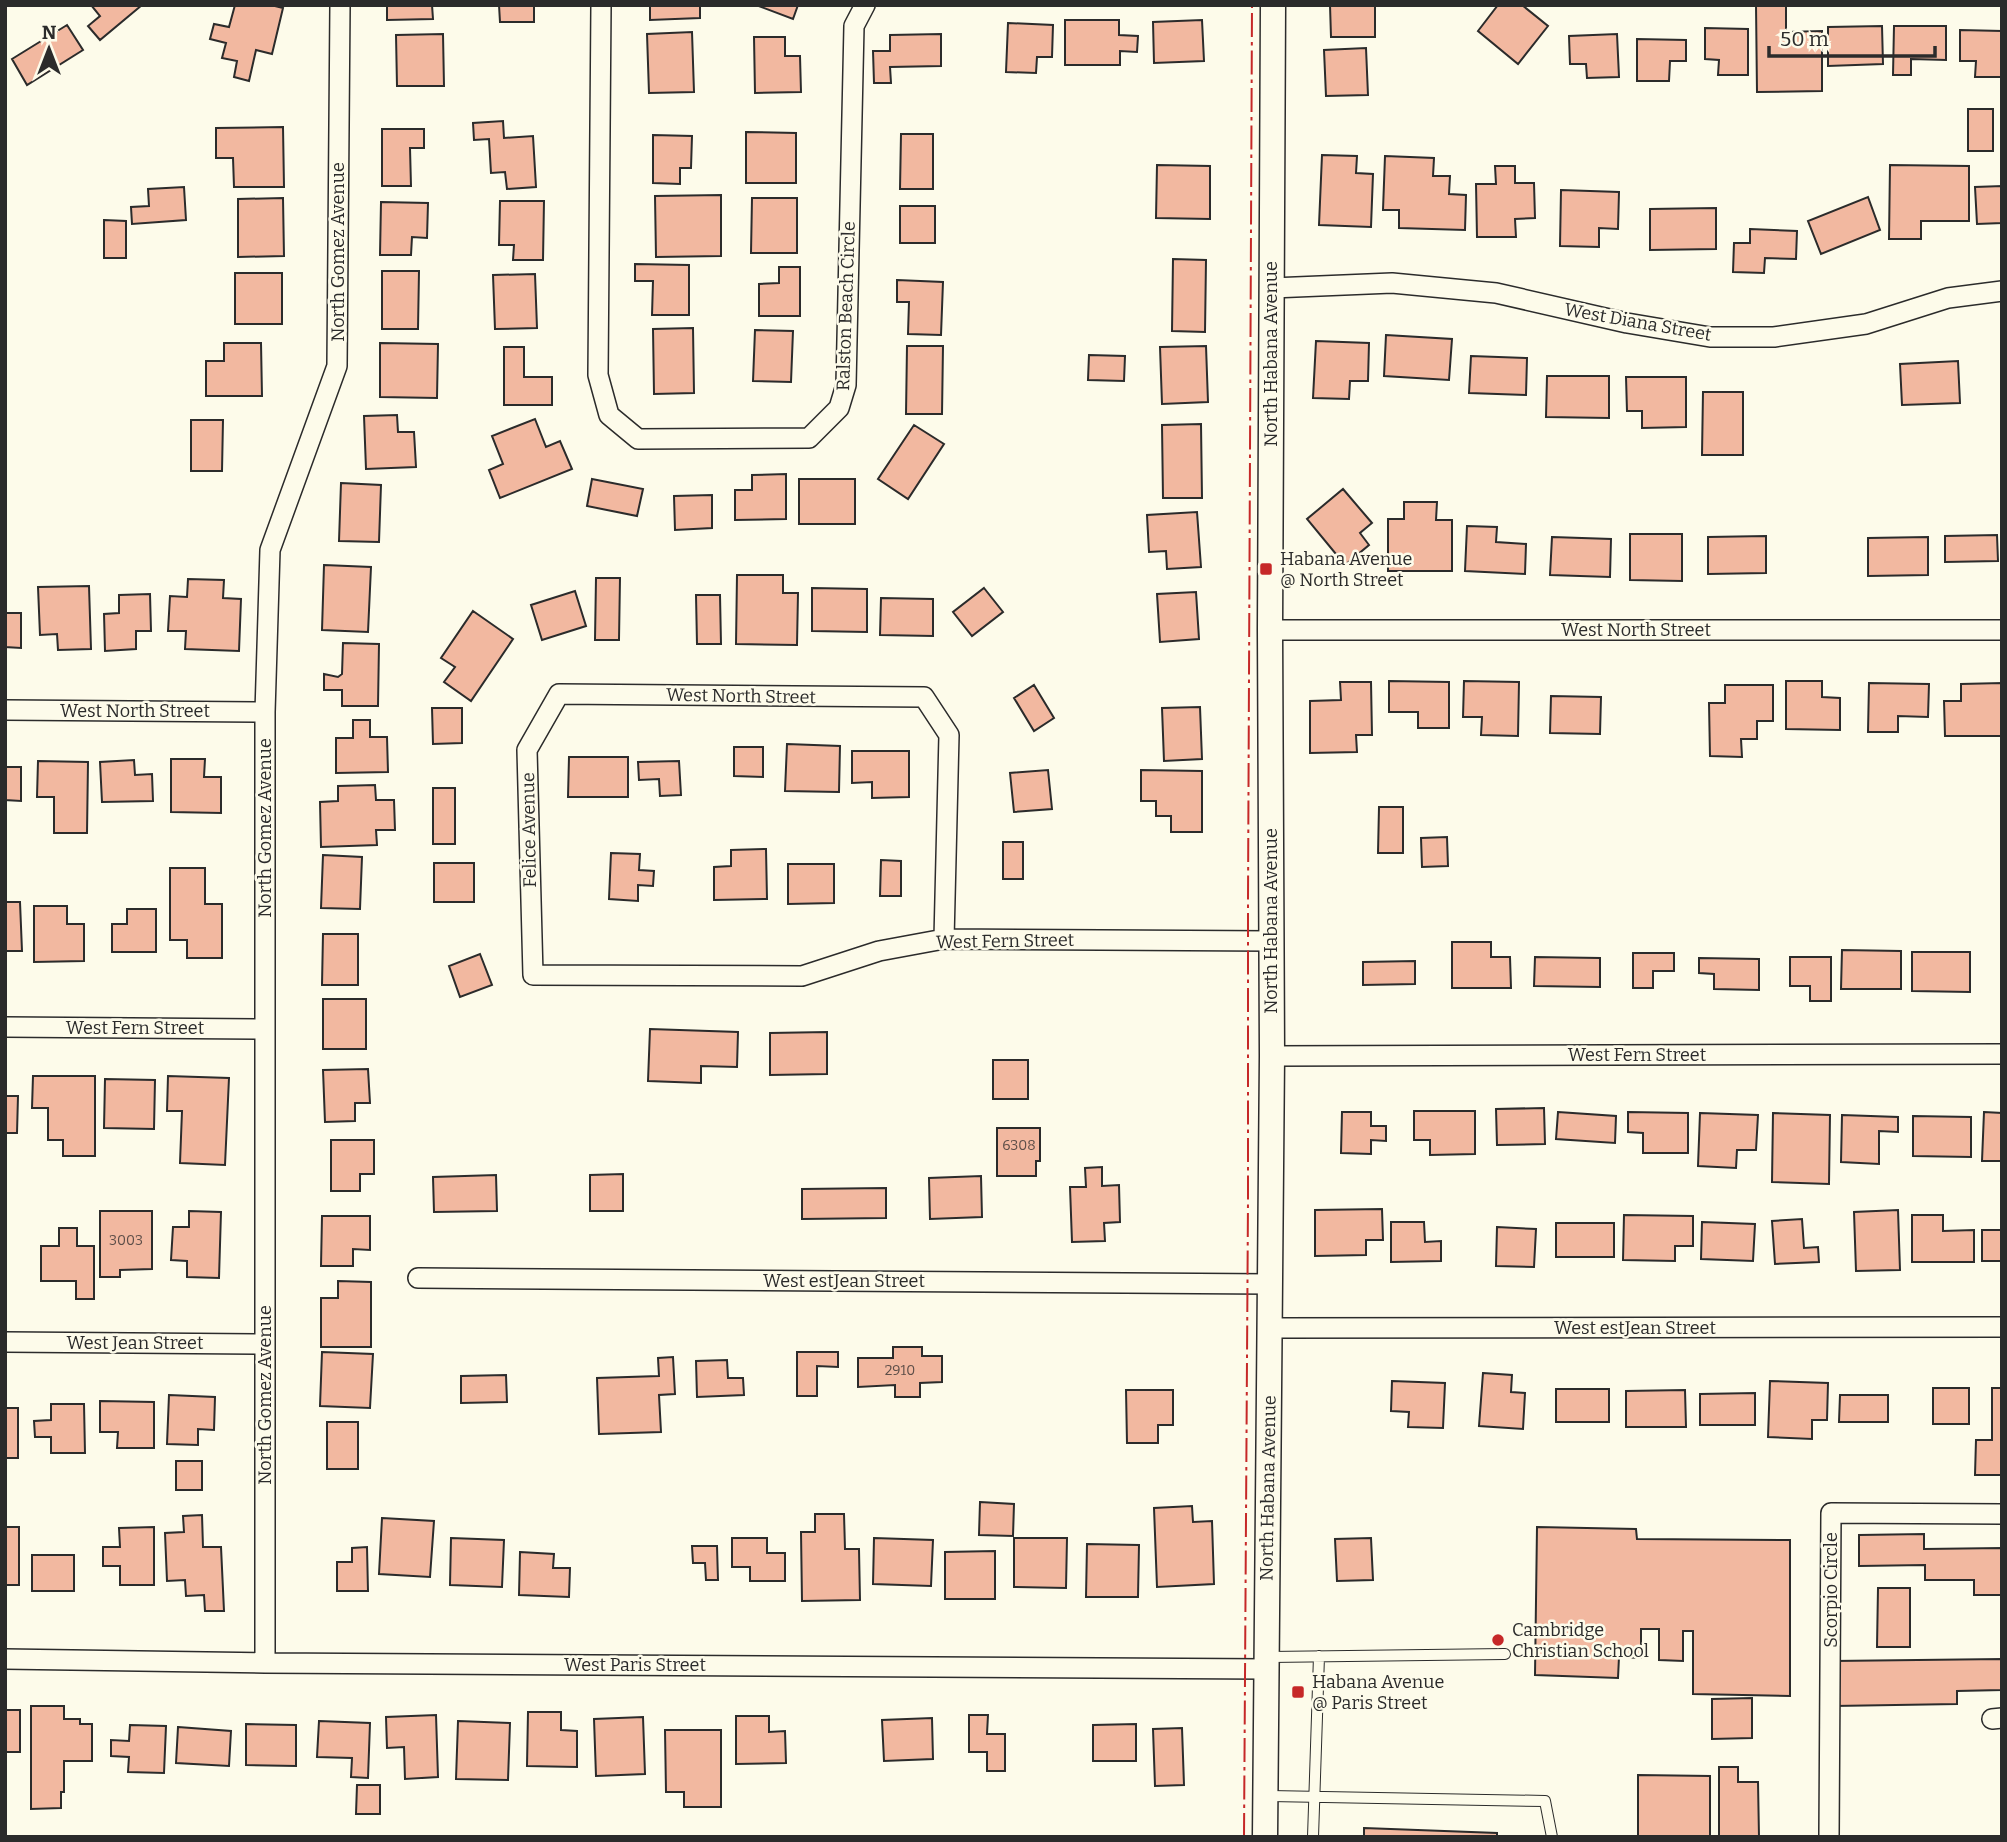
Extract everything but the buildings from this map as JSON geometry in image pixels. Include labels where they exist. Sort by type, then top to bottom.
[{"type":"street","name":"North Gomez Avenue","points":[[265,1663],[265,712],[270,550],[337,366],[340,5]]},
{"type":"street","name":"Ralston Beach Circle","points":[[601,5],[598,375],[608,415],[638,439],[652,439],[809,438],[839,408],[846,386],[854,26],[865,5]]},
{"type":"street","name":"North Habana Avenue","points":[[1265,1837],[1272,1056],[1270,629],[1273,5]]},
{"type":"street","name":"West Diana Street","points":[[1272,289],[1392,283],[1496,293],[1627,323],[1710,337],[1774,337],[1866,324],[1948,298],[2002,291]]},
{"type":"street","name":"West North Street","points":[[1270,629],[2002,631]]},
{"type":"street","name":"West North Street","points":[[559,694],[924,697],[950,735],[944,939]]},
{"type":"street","name":"Felice Avenue","points":[[533,975],[527,750],[559,694]]},
{"type":"street","name":"West North Street","points":[[5,710],[265,712]]},
{"type":"street","name":"West Fern Street","points":[[533,975],[802,976],[880,951],[944,939],[1272,941]]},
{"type":"street","name":"West Fern Street","points":[[5,1027],[265,1029]]},
{"type":"street","name":"West Fern Street","points":[[1272,1056],[2002,1054]]},
{"type":"street","name":"West estJean Street","points":[[418,1278],[1269,1284]]},
{"type":"street","name":"West estJean Street","points":[[1269,1328],[2002,1327]]},
{"type":"street","name":"West Jean Street","points":[[5,1342],[265,1344]]},
{"type":"street","name":"Scorpio Circle","points":[[1829,1837],[1831,1513],[2002,1514]]},
{"type":"street","name":"West Paris Street","points":[[5,1659],[265,1663],[1266,1663]]},
{"type":"lane","points":[[1266,1663],[1319,1656],[1505,1654]]},
{"type":"lane","points":[[1313,1837],[1319,1656]]},
{"type":"lane","points":[[1265,1796],[1545,1801],[1552,1837]]},
{"type":"power","points":[[1244,1837],[1252,5]]},
{"type":"place","name":"Habana Avenue @ North Street","points":[[1266,569]]},
{"type":"place","name":"Cambridge Christian School","points":[[1498,1640]]},
{"type":"place","name":"Habana Avenue @ Paris Street","points":[[1298,1692]]}]
